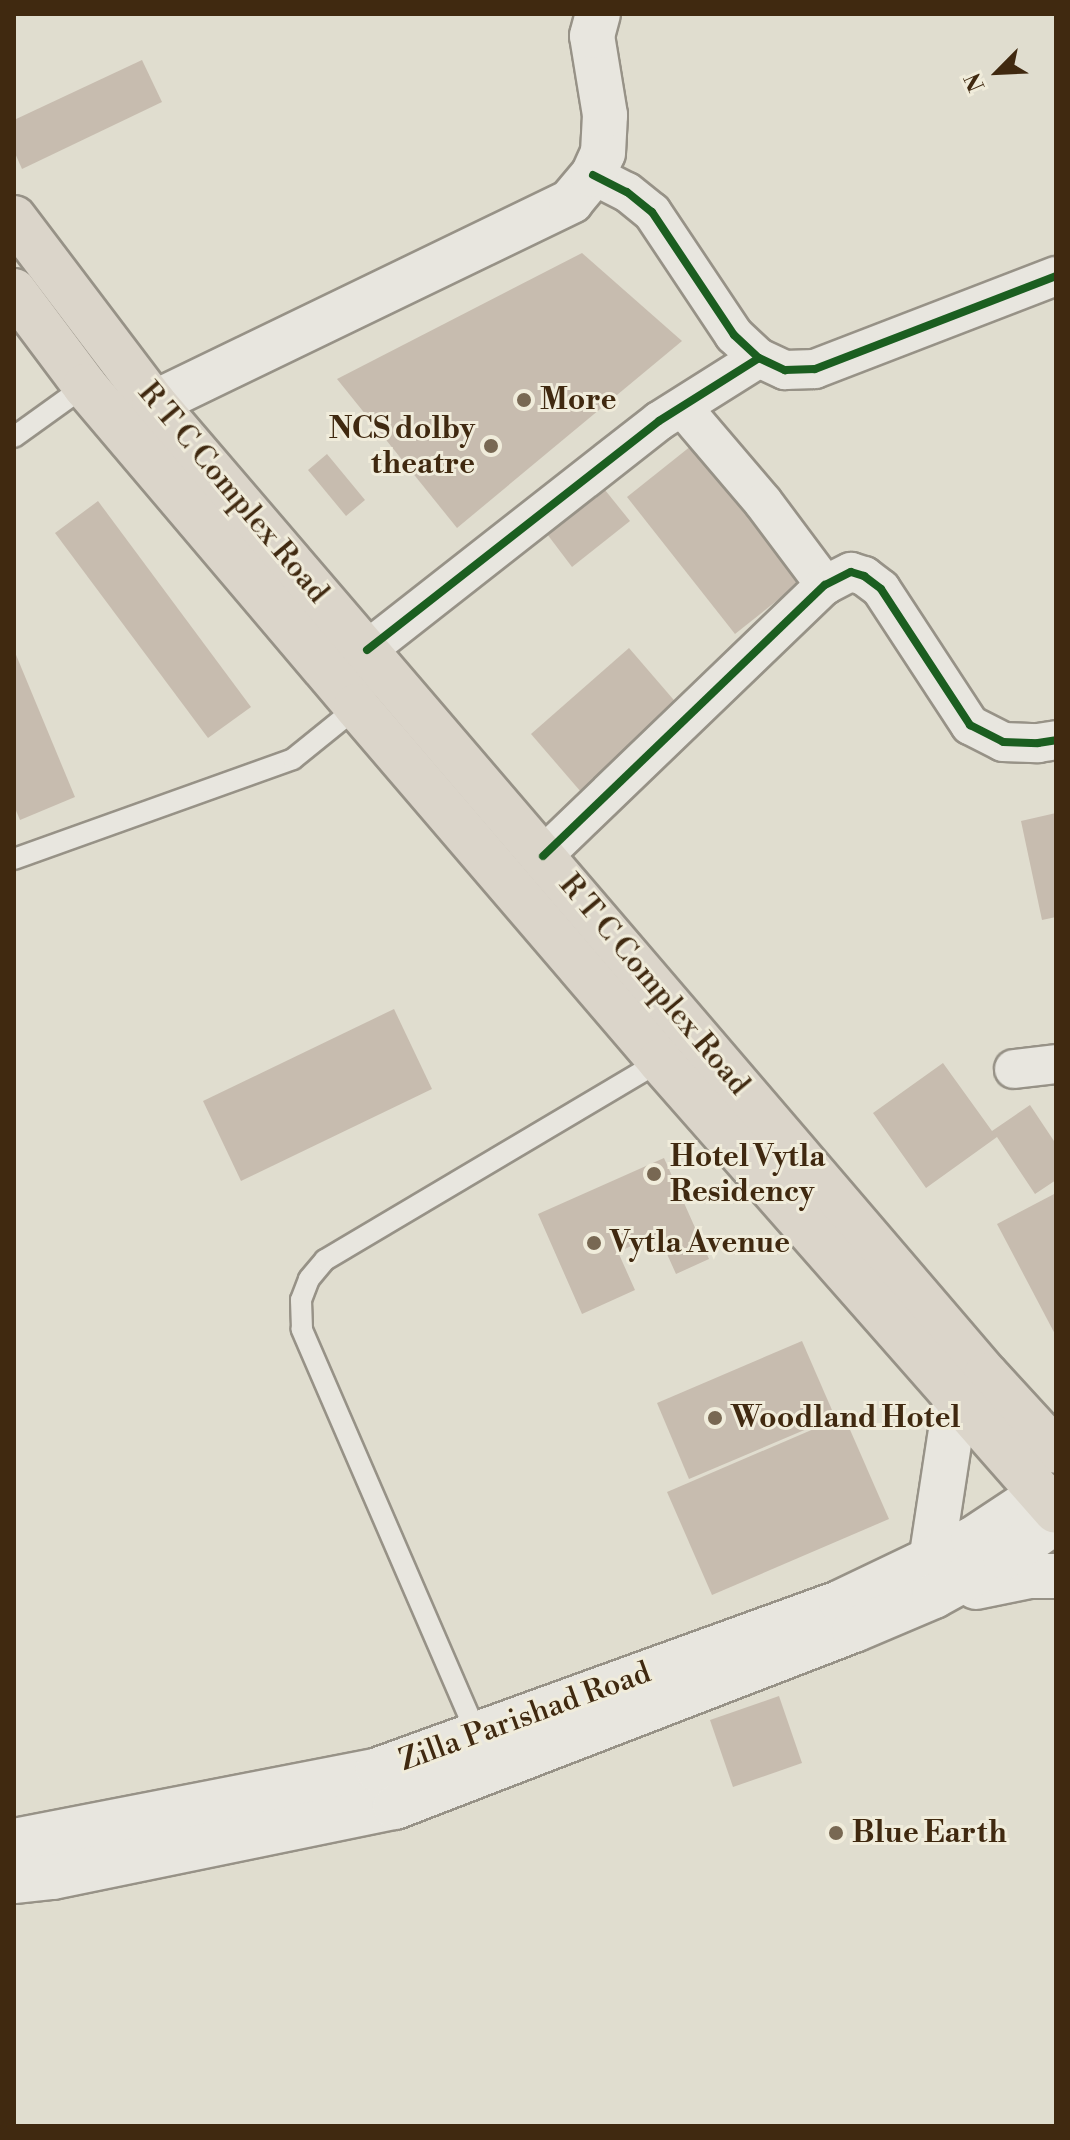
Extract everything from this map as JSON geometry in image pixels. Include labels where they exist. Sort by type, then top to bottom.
[{"type":"main road","points":[[115,422],[571,201],[593,175],[603,153],[605,115],[593,59],[592,36],[598,14]]},
{"type":"main road","name":"R T C Complex Road","points":[[14,218],[154,403],[986,1375],[1056,1451]]},
{"type":"main road","name":"R T C Complex Road","points":[[14,291],[85,386],[356,706],[660,1061],[956,1397],[1044,1503]]},
{"type":"main road","points":[[932,1578],[956,1397]]},
{"type":"main road","points":[[932,1578],[1005,1557],[1044,1503]]},
{"type":"main road","points":[[932,1578],[1056,1576]]},
{"type":"main road","name":"Zilla Parishad Road","points":[[14,1881],[53,1877],[395,1807],[485,1754],[689,1677],[932,1578]]},
{"type":"main road","name":"Zilla Parishad Road","points":[[14,1841],[378,1770],[485,1754]]},
{"type":"street","points":[[593,175],[627,192],[652,212],[734,335],[759,358],[785,370],[815,369],[1056,276]]},
{"type":"street","points":[[367,650],[659,421],[759,358]]},
{"type":"street","points":[[683,408],[763,502],[825,585]]},
{"type":"street","points":[[543,856],[825,585],[851,572],[864,576],[881,589],[970,725],[983,735],[1003,742],[1056,740]]},
{"type":"street","points":[[1014,1069],[1056,1064]]},
{"type":"lane","points":[[14,437],[85,386]]},
{"type":"lane","points":[[14,859],[293,759],[356,706],[400,688]]},
{"type":"lane","points":[[485,1754],[302,1329],[301,1300],[309,1279],[325,1260],[660,1061]]},
{"type":"building","points":[[142,60],[162,102],[22,169],[14,151],[14,120]]},
{"type":"building","points":[[582,253],[682,341],[457,528],[337,379]]},
{"type":"building","points":[[696,442],[804,579],[735,634],[627,497]]},
{"type":"building","points":[[327,454],[365,500],[346,516],[308,470]]},
{"type":"building","points":[[601,485],[630,521],[572,567],[544,530]]},
{"type":"building","points":[[98,501],[251,707],[208,738],[55,533]]},
{"type":"building","points":[[629,648],[679,706],[581,792],[531,734]]},
{"type":"building","points":[[14,650],[75,797],[20,820],[14,806]]},
{"type":"building","points":[[1056,813],[1056,917],[1042,920],[1021,821]]},
{"type":"building","points":[[394,1009],[432,1089],[241,1181],[203,1101]]},
{"type":"building","points":[[943,1063],[992,1131],[1030,1105],[1056,1144],[1056,1180],[1035,1194],[997,1137],[926,1188],[873,1113]]},
{"type":"building","name":"Vytla Avenue","points":[[664,1158],[709,1259],[676,1274],[658,1234],[618,1252],[635,1290],[582,1314],[538,1214]]},
{"type":"building","points":[[1056,1193],[1056,1336],[997,1224]]},
{"type":"building","points":[[802,1341],[835,1417],[689,1479],[657,1403]]},
{"type":"building","points":[[844,1416],[889,1519],[712,1595],[667,1492]]},
{"type":"building","points":[[779,1696],[802,1763],[733,1787],[710,1720]]},
{"type":"cycle path","points":[[593,175],[627,192],[652,212],[734,335],[759,358],[785,370],[815,369],[1056,276]]},
{"type":"cycle path","points":[[367,650],[659,421],[759,358]]},
{"type":"cycle path","points":[[543,856],[825,585],[851,572],[864,576],[881,589],[970,725],[1003,742],[1056,740]]},
{"type":"place","name":"More","points":[[524,400]]},
{"type":"place","name":"NCS dolby theatre","points":[[491,446]]},
{"type":"place","name":"Hotel Vytla Residency","points":[[654,1174]]},
{"type":"place","name":"Vytla Avenue","points":[[594,1243]]},
{"type":"place","name":"Woodland Hotel","points":[[715,1418]]},
{"type":"place","name":"Blue Earth","points":[[836,1833]]}]
